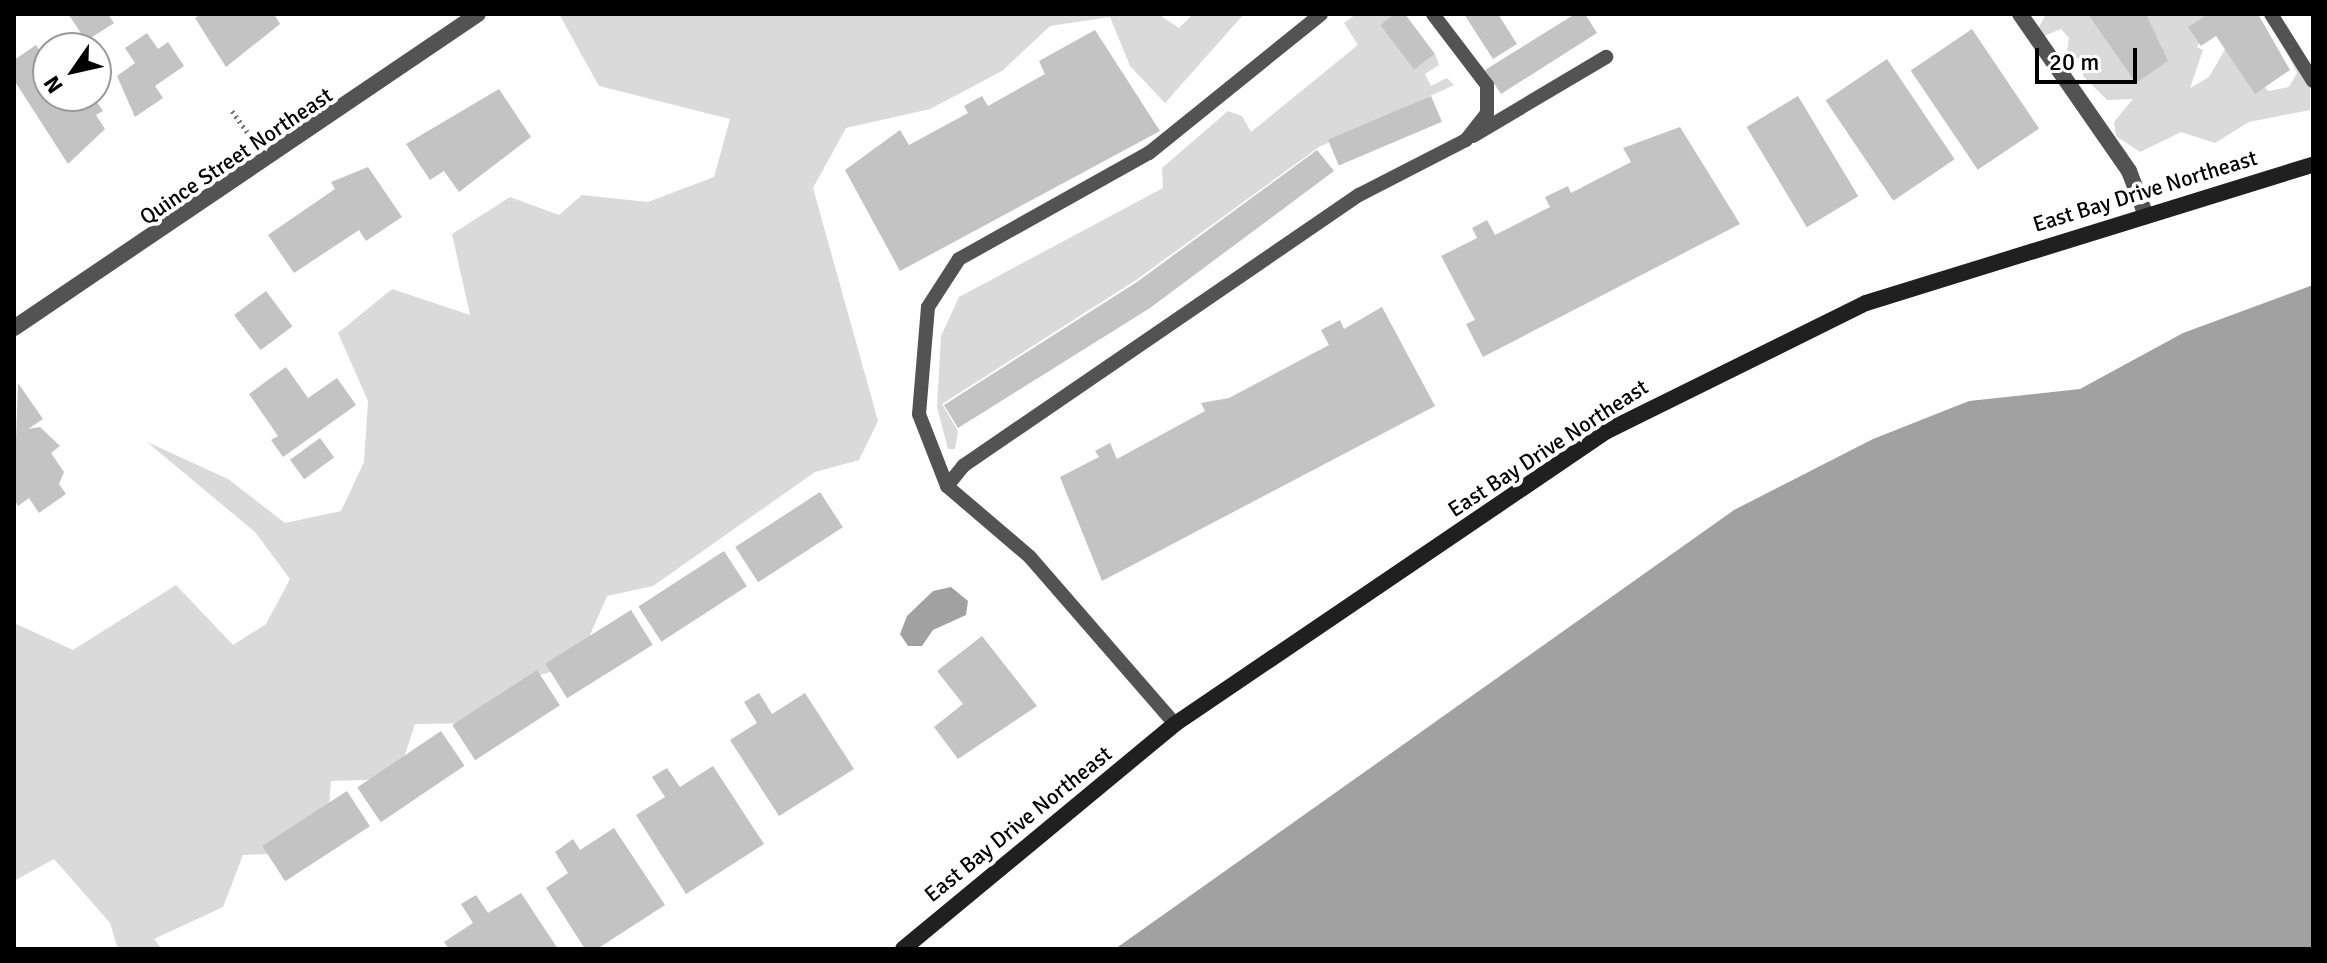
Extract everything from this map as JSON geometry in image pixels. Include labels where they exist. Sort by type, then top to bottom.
[{"type":"street","name":"Quince Street Northeast","points":[[14,328],[478,14]]},
{"type":"street","points":[[2020,14],[2129,171],[2145,213]]},
{"type":"street","name":"East Bay Drive Northeast","points":[[903,949],[1175,724],[1607,431],[1698,381],[1866,303],[2145,213],[2313,165]]},
{"type":"lane","points":[[1175,724],[1030,557],[947,486],[919,414],[928,307],[941,278],[959,259],[1149,153],[1321,14]]},
{"type":"lane","points":[[1433,14],[1487,85],[1487,113],[1466,140]]},
{"type":"lane","points":[[2271,14],[2313,81]]},
{"type":"lane","points":[[947,486],[963,466],[1359,195],[1466,140],[1606,57]]},
{"type":"path","points":[[232,111],[247,132]]},
{"type":"shaded area","points":[[559,14],[1158,14],[1179,28],[1193,14],[1244,14],[1165,103],[1130,66],[1110,17],[1050,26],[1002,71],[930,109],[846,128],[813,188],[878,421],[859,460],[815,472],[653,586],[607,596],[577,665],[521,680],[490,723],[415,724],[397,779],[331,781],[327,832],[294,853],[243,855],[223,907],[154,939],[162,949],[118,949],[110,923],[54,859],[14,881],[14,623],[73,650],[176,585],[233,645],[266,624],[290,579],[255,532],[147,442],[228,479],[285,523],[341,511],[364,462],[368,401],[338,333],[392,289],[470,315],[452,234],[510,197],[559,215],[582,195],[648,202],[714,177],[730,119],[599,86]]},
{"type":"shaded area","points":[[1356,14],[1394,14],[1380,25],[1414,70],[1435,54],[1439,65],[1425,74],[1431,86],[1447,78],[1454,85],[1319,147],[1136,280],[942,404],[958,431],[955,449],[948,449],[937,407],[941,336],[959,297],[1163,188],[1162,168],[1228,111],[1242,116],[1251,132],[1358,45],[1344,23]]},
{"type":"shaded area","points":[[2046,14],[2217,14],[2197,47],[2203,50],[2190,88],[2209,77],[2228,44],[2268,91],[2289,87],[2297,73],[2281,41],[2310,88],[2310,110],[2249,122],[2215,143],[2181,132],[2140,152],[2116,136],[2114,122],[2133,99],[2107,100],[2083,76],[2084,58],[2066,58],[2069,38],[2061,29],[2044,36],[2038,29]]},
{"type":"shaded area","points":[[2313,285],[2313,949],[1115,949],[1734,510],[1873,439],[1969,401],[2080,389],[2183,333]]},
{"type":"shaded area","points":[[951,587],[968,601],[966,615],[933,630],[922,646],[908,646],[900,634],[907,616],[933,591]]},
{"type":"building","points":[[108,14],[114,23],[100,32],[80,32],[69,15]]},
{"type":"building","points":[[201,14],[274,14],[280,24],[226,67],[195,18]]},
{"type":"building","points":[[1394,14],[1405,14],[1435,54],[1414,70],[1380,25]]},
{"type":"building","points":[[1464,14],[1498,14],[1517,44],[1493,59]]},
{"type":"building","points":[[1575,14],[1585,14],[1597,33],[1501,94],[1485,70]]},
{"type":"building","points":[[2088,14],[2146,14],[2168,61],[2136,83]]},
{"type":"building","points":[[2208,14],[2258,14],[2290,70],[2255,94],[2216,36],[2201,46],[2188,27]]},
{"type":"building","points":[[1972,29],[2039,128],[1978,170],[1911,70]]},
{"type":"building","points":[[1095,30],[1160,131],[900,271],[845,170],[900,130],[909,145],[968,113],[964,106],[982,96],[988,106],[1045,74],[1039,61]]},
{"type":"building","points":[[147,33],[158,49],[168,42],[184,66],[155,86],[163,98],[135,117],[117,76],[135,63],[125,48]]},
{"type":"building","points":[[32,48],[32,108],[14,80],[14,60]]},
{"type":"building","points":[[1887,59],[1955,159],[1893,201],[1826,100]]},
{"type":"building","points":[[499,89],[531,137],[459,192],[444,171],[430,180],[406,144]]},
{"type":"building","points":[[1431,96],[1442,122],[1339,166],[1328,140]]},
{"type":"building","points":[[1798,96],[1858,196],[1807,227],[1747,127]]},
{"type":"building","points":[[35,112],[101,112],[96,115],[105,129],[68,164]]},
{"type":"building","points":[[1680,127],[1740,224],[1483,357],[1466,324],[1475,320],[1441,256],[1477,238],[1472,228],[1487,220],[1495,235],[1550,207],[1545,197],[1568,186],[1571,193],[1631,162],[1623,148]]},
{"type":"building","points":[[1317,150],[1334,171],[1150,308],[958,428],[944,405],[1137,282]]},
{"type":"building","points":[[368,167],[402,217],[366,241],[359,230],[294,273],[268,235],[335,189],[331,182]]},
{"type":"building","points":[[266,291],[292,326],[261,350],[234,315]]},
{"type":"building","points":[[1382,307],[1435,406],[1102,581],[1060,477],[1099,457],[1095,451],[1110,443],[1117,459],[1205,411],[1201,403],[1229,398],[1329,345],[1321,330],[1340,320],[1344,329]]},
{"type":"building","points":[[286,367],[308,398],[337,378],[356,405],[283,457],[271,440],[278,436],[249,394]]},
{"type":"building","points":[[18,383],[43,419],[28,429],[40,427],[60,446],[51,453],[64,472],[59,484],[66,494],[39,513],[29,498],[18,506],[14,499]]},
{"type":"building","points":[[320,438],[334,457],[304,479],[290,460]]},
{"type":"building","points":[[820,492],[843,527],[758,582],[735,547]]},
{"type":"building","points":[[724,551],[747,586],[661,642],[638,607]]},
{"type":"building","points":[[631,610],[653,645],[567,698],[545,664]]},
{"type":"building","points":[[982,636],[1037,706],[958,759],[934,727],[963,704],[937,671]]},
{"type":"building","points":[[537,670],[560,705],[475,760],[452,725]]},
{"type":"building","points":[[759,693],[772,714],[805,693],[854,769],[779,816],[730,740],[757,723],[744,702]]},
{"type":"building","points":[[441,731],[464,766],[381,822],[357,787]]},
{"type":"building","points":[[713,766],[764,844],[686,894],[636,815],[665,797],[652,777],[667,768],[680,787]]},
{"type":"building","points":[[347,791],[370,826],[285,881],[262,846]]},
{"type":"building","points":[[614,828],[665,905],[597,949],[585,949],[546,888],[568,873],[555,852],[573,839],[580,850]]},
{"type":"building","points":[[521,893],[558,949],[449,949],[444,942],[473,923],[461,904],[476,895],[488,913]]}]
